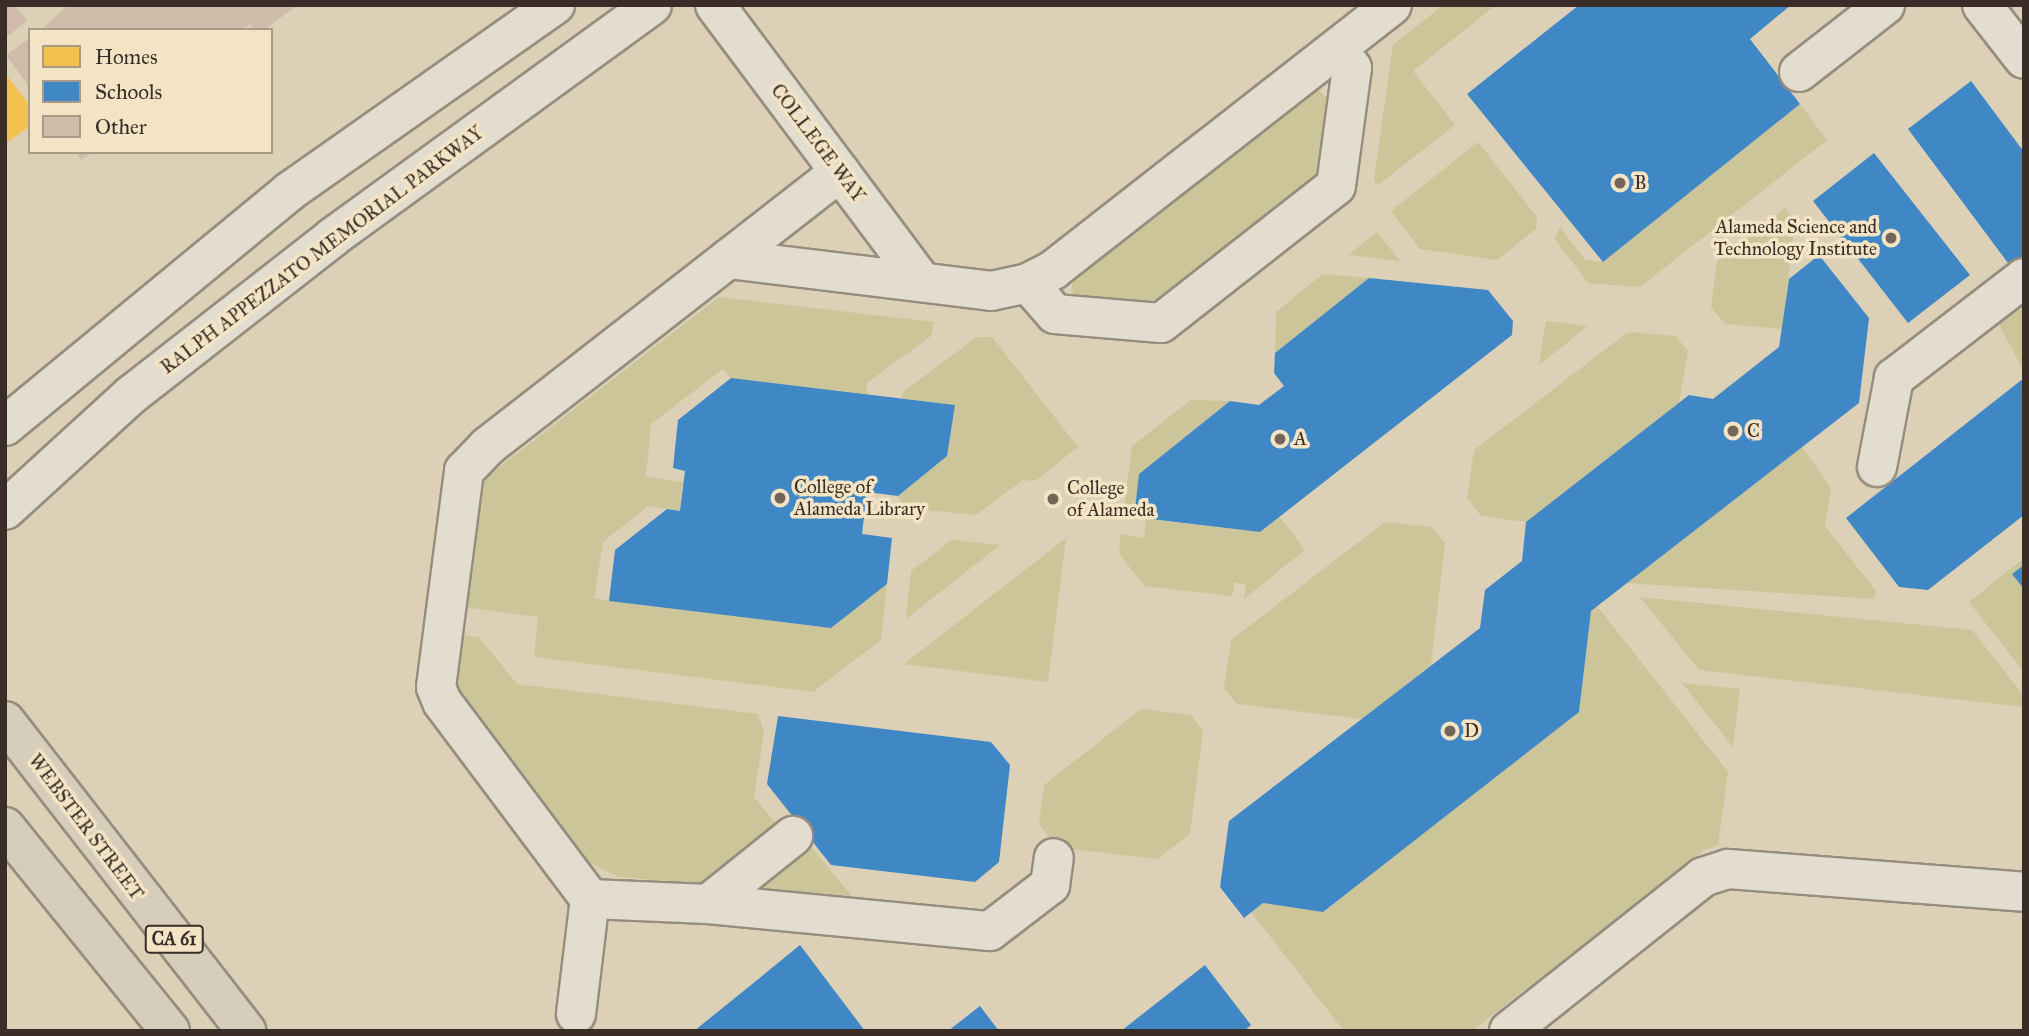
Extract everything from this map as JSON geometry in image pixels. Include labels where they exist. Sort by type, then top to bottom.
[{"type":"main road","name":"WEBSTER STREET","points":[[5,721],[246,1031]]},
{"type":"main road","points":[[5,827],[170,1031]]},
{"type":"street","points":[[5,426],[290,191],[555,5]]},
{"type":"street","name":"RALPH APPEZZATO MEMORIAL PARKWAY","points":[[5,510],[131,395],[333,237],[652,5]]},
{"type":"street","name":"COLLEGE WAY","points":[[715,5],[922,282]]},
{"type":"street","points":[[728,258],[991,291],[1028,284],[1054,270],[1392,5]]},
{"type":"street","points":[[1800,72],[1885,5]]},
{"type":"street","points":[[1982,5],[2024,59]]},
{"type":"street","points":[[1028,284],[1055,314],[1161,323],[1336,186],[1352,68],[1337,49]]},
{"type":"street","points":[[576,1014],[590,899],[442,702],[436,687],[464,471],[488,446],[840,172]]},
{"type":"street","points":[[1877,467],[1894,378],[2024,278]]},
{"type":"street","points":[[708,904],[793,836]]},
{"type":"street","points":[[590,899],[708,904],[990,931],[1050,885],[1055,858]]},
{"type":"street","points":[[1509,1031],[1703,877],[1728,869],[2024,892]]},
{"type":"shaded area","points":[[1443,5],[1496,5],[1413,71],[1455,125],[1378,185],[1374,180],[1393,45]]},
{"type":"shaded area","points":[[1320,91],[1330,101],[1322,166],[1307,188],[1162,300],[1142,306],[1079,298],[1071,291],[1074,274],[1311,92]]},
{"type":"shaded area","points":[[1800,104],[1827,140],[1640,287],[1588,283],[1555,239],[1560,227],[1585,260],[1603,262]]},
{"type":"shaded area","points":[[1478,142],[1537,217],[1536,229],[1497,260],[1420,249],[1391,211]]},
{"type":"shaded area","points":[[1785,208],[1795,221],[1782,329],[1725,324],[1711,307],[1717,261]]},
{"type":"shaded area","points":[[1377,232],[1400,261],[1348,255]]},
{"type":"shaded area","points":[[1323,274],[1369,278],[1275,353],[1276,312]]},
{"type":"shaded area","points":[[2024,290],[2024,371],[1993,314]]},
{"type":"shaded area","points":[[719,297],[934,322],[931,336],[867,383],[867,394],[731,378],[723,369],[651,424],[646,477],[683,482],[680,511],[648,506],[603,542],[594,598],[609,601],[831,628],[887,584],[881,640],[813,692],[534,657],[538,617],[462,607],[481,487],[488,476]]},
{"type":"shaded area","points":[[1546,321],[1588,326],[1539,365]]},
{"type":"shaded area","points":[[1628,332],[1676,336],[1688,351],[1679,403],[1526,522],[1481,516],[1467,498],[1474,450]]},
{"type":"shaded area","points":[[977,337],[992,337],[1078,447],[1035,481],[1023,480],[976,515],[905,508],[898,496],[947,456],[954,405],[902,398],[903,392]]},
{"type":"shaded area","points":[[1191,400],[1230,401],[1139,474],[1134,517],[1123,516],[1132,446]]},
{"type":"shaded area","points":[[1802,447],[1831,488],[1825,526],[1876,591],[1874,599],[1627,583]]},
{"type":"shaded area","points":[[1280,517],[1305,550],[1244,599],[1246,585],[1235,582],[1232,596],[1144,586],[1119,553],[1121,534],[1144,538],[1146,519],[1260,532]]},
{"type":"shaded area","points":[[1385,522],[1432,527],[1445,543],[1431,665],[1363,719],[1237,704],[1224,688],[1231,640]]},
{"type":"shaded area","points":[[1066,538],[1048,682],[904,664]]},
{"type":"shaded area","points":[[952,540],[1000,545],[906,619],[911,571]]},
{"type":"shaded area","points":[[2024,558],[2024,565],[2012,574],[2024,589],[2024,672],[1969,602]]},
{"type":"shaded area","points":[[1640,597],[1972,630],[2024,696],[2024,707],[1699,670]]},
{"type":"shaded area","points":[[1597,606],[1728,772],[1718,845],[1704,850],[1472,1031],[1344,1031],[1251,912],[1263,903],[1323,911],[1579,712],[1591,611]]},
{"type":"shaded area","points":[[457,635],[479,637],[517,684],[758,714],[764,733],[754,797],[783,832],[718,885],[619,877],[590,863],[460,697],[454,683]]},
{"type":"shaded area","points":[[1682,683],[1740,689],[1733,747]]},
{"type":"shaded area","points":[[1141,709],[1191,715],[1203,731],[1190,834],[1157,859],[1056,847],[1039,824],[1044,785]]},
{"type":"shaded area","points":[[809,844],[859,905],[747,893]]},
{"type":"building: Homes","points":[[5,73],[28,103],[28,127],[5,144]]},
{"type":"building: Schools","name":"B","points":[[1579,5],[1791,5],[1750,39],[1800,104],[1603,262],[1467,94]]},
{"type":"building: Schools","points":[[1971,81],[2024,152],[2024,258],[2011,267],[1908,129]]},
{"type":"building: Schools","name":"Alameda Science and Technology Institute","points":[[1874,153],[1970,275],[1908,323],[1813,201]]},
{"type":"building: Schools","points":[[1819,255],[1869,318],[1859,403],[1591,611],[1579,712],[1323,912],[1263,903],[1244,918],[1220,887],[1229,821],[1480,628],[1485,590],[1522,561],[1526,522],[1689,395],[1713,399],[1779,347],[1789,279]]},
{"type":"building: Schools","name":"A","points":[[1369,278],[1488,290],[1513,321],[1512,335],[1260,532],[1134,517],[1139,474],[1230,401],[1259,405],[1284,386],[1274,373],[1275,353]]},
{"type":"building: Schools","points":[[731,378],[955,405],[947,456],[898,496],[867,492],[862,534],[892,538],[887,584],[831,628],[609,601],[615,550],[667,509],[680,511],[685,471],[673,468],[678,420]]},
{"type":"building: Schools","points":[[2024,378],[2024,515],[1928,590],[1899,587],[1846,518]]},
{"type":"building: Schools","points":[[2024,565],[2024,589],[2012,574]]},
{"type":"building: Schools","points":[[778,716],[991,742],[1010,765],[999,862],[975,882],[831,865],[767,784]]},
{"type":"building: Schools","points":[[800,945],[865,1031],[694,1031],[751,985]]},
{"type":"building: Schools","points":[[1205,965],[1251,1025],[1244,1031],[1121,1031]]},
{"type":"building: Schools","points":[[980,1006],[999,1031],[948,1031]]},
{"type":"building: Other","points":[[5,5],[15,5],[27,21],[5,38]]},
{"type":"building: Other","points":[[68,5],[298,5],[267,28],[253,28],[250,24],[245,28],[43,28]]},
{"type":"building: Other","points":[[28,39],[28,85],[6,55]]},
{"type":"building: Other","points":[[77,154],[90,154],[81,160]]},
{"type":"place","name":"B","points":[[1620,183]]},
{"type":"place","name":"Alameda Science and Technology Institute","points":[[1891,238]]},
{"type":"place","name":"C","points":[[1733,431]]},
{"type":"place","name":"A","points":[[1280,439]]},
{"type":"place","name":"College of Alameda Library","points":[[780,498]]},
{"type":"place","name":"College of Alameda","points":[[1053,499]]},
{"type":"place","name":"D","points":[[1450,731]]}]
